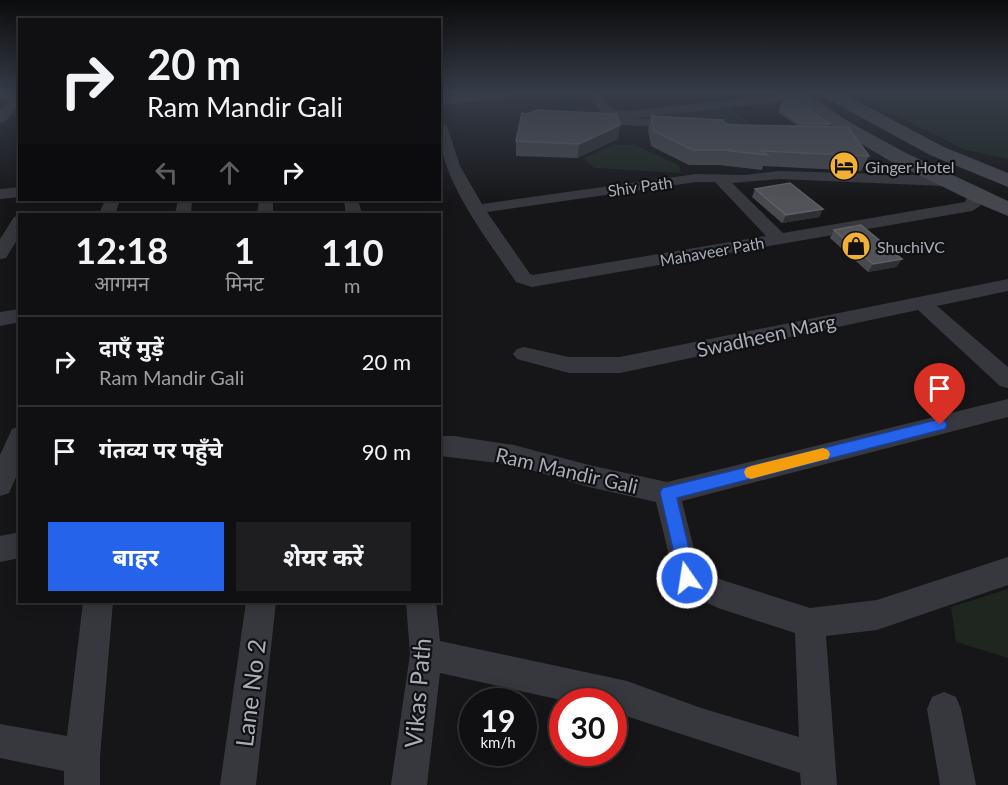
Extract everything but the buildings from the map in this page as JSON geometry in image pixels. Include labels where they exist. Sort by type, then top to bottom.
[{"type":"main road","points":[[851,130],[944,181],[1008,209]]},
{"type":"main road","points":[[863,130],[922,162],[1008,202]]},
{"type":"main road","points":[[882,130],[927,154],[1008,191]]},
{"type":"main road","points":[[897,130],[937,151],[1005,175]]},
{"type":"main road","points":[[910,130],[1005,175]]},
{"type":"street","name":"Mahaveer Path","points":[[441,133],[446,167],[523,278],[532,281],[972,206],[975,195]]},
{"type":"street","points":[[826,134],[860,136]]},
{"type":"street","name":"Shiv Path","points":[[477,209],[696,178],[744,179],[779,175],[944,181]]},
{"type":"street","points":[[719,178],[779,239]]},
{"type":"street","points":[[0,195],[18,192]]},
{"type":"street","points":[[0,254],[18,223]]},
{"type":"street","name":"Swadheen Marg","points":[[524,354],[569,365],[620,365],[1008,285]]},
{"type":"street","points":[[921,303],[1008,380]]},
{"type":"street","points":[[0,319],[18,315]]},
{"type":"street","name":"Ram Mandir Gali","points":[[441,446],[514,455],[589,476],[668,493],[1008,408]]},
{"type":"street","points":[[0,485],[18,441]]},
{"type":"street","points":[[668,493],[687,578],[718,593],[810,623],[877,615],[1008,571]]},
{"type":"street","points":[[0,549],[18,545]]},
{"type":"street","points":[[0,741],[82,771],[99,603]]},
{"type":"street","name":"Lane No 2","points":[[238,785],[261,603]]},
{"type":"street","name":"Vikas Path","points":[[408,785],[426,654],[421,603]]},
{"type":"street","points":[[426,654],[627,698],[819,773],[810,623]]},
{"type":"street","points":[[944,710],[958,785]]},
{"type":"shaded area","points":[[925,130],[1008,130],[1008,159],[966,150]]},
{"type":"shaded area","points":[[613,145],[635,145],[679,165],[681,173],[594,168],[584,158]]},
{"type":"shaded area","points":[[1008,589],[1008,658],[956,642],[951,607]]},
{"type":"slow traffic","points":[[751,472],[823,454]]},
{"type":"place","name":"Ginger Hotel","points":[[844,166]]},
{"type":"place","name":"ShuchiVC","points":[[856,246]]},
{"type":"route","points":[[687,578],[668,493],[940,425]]}]
